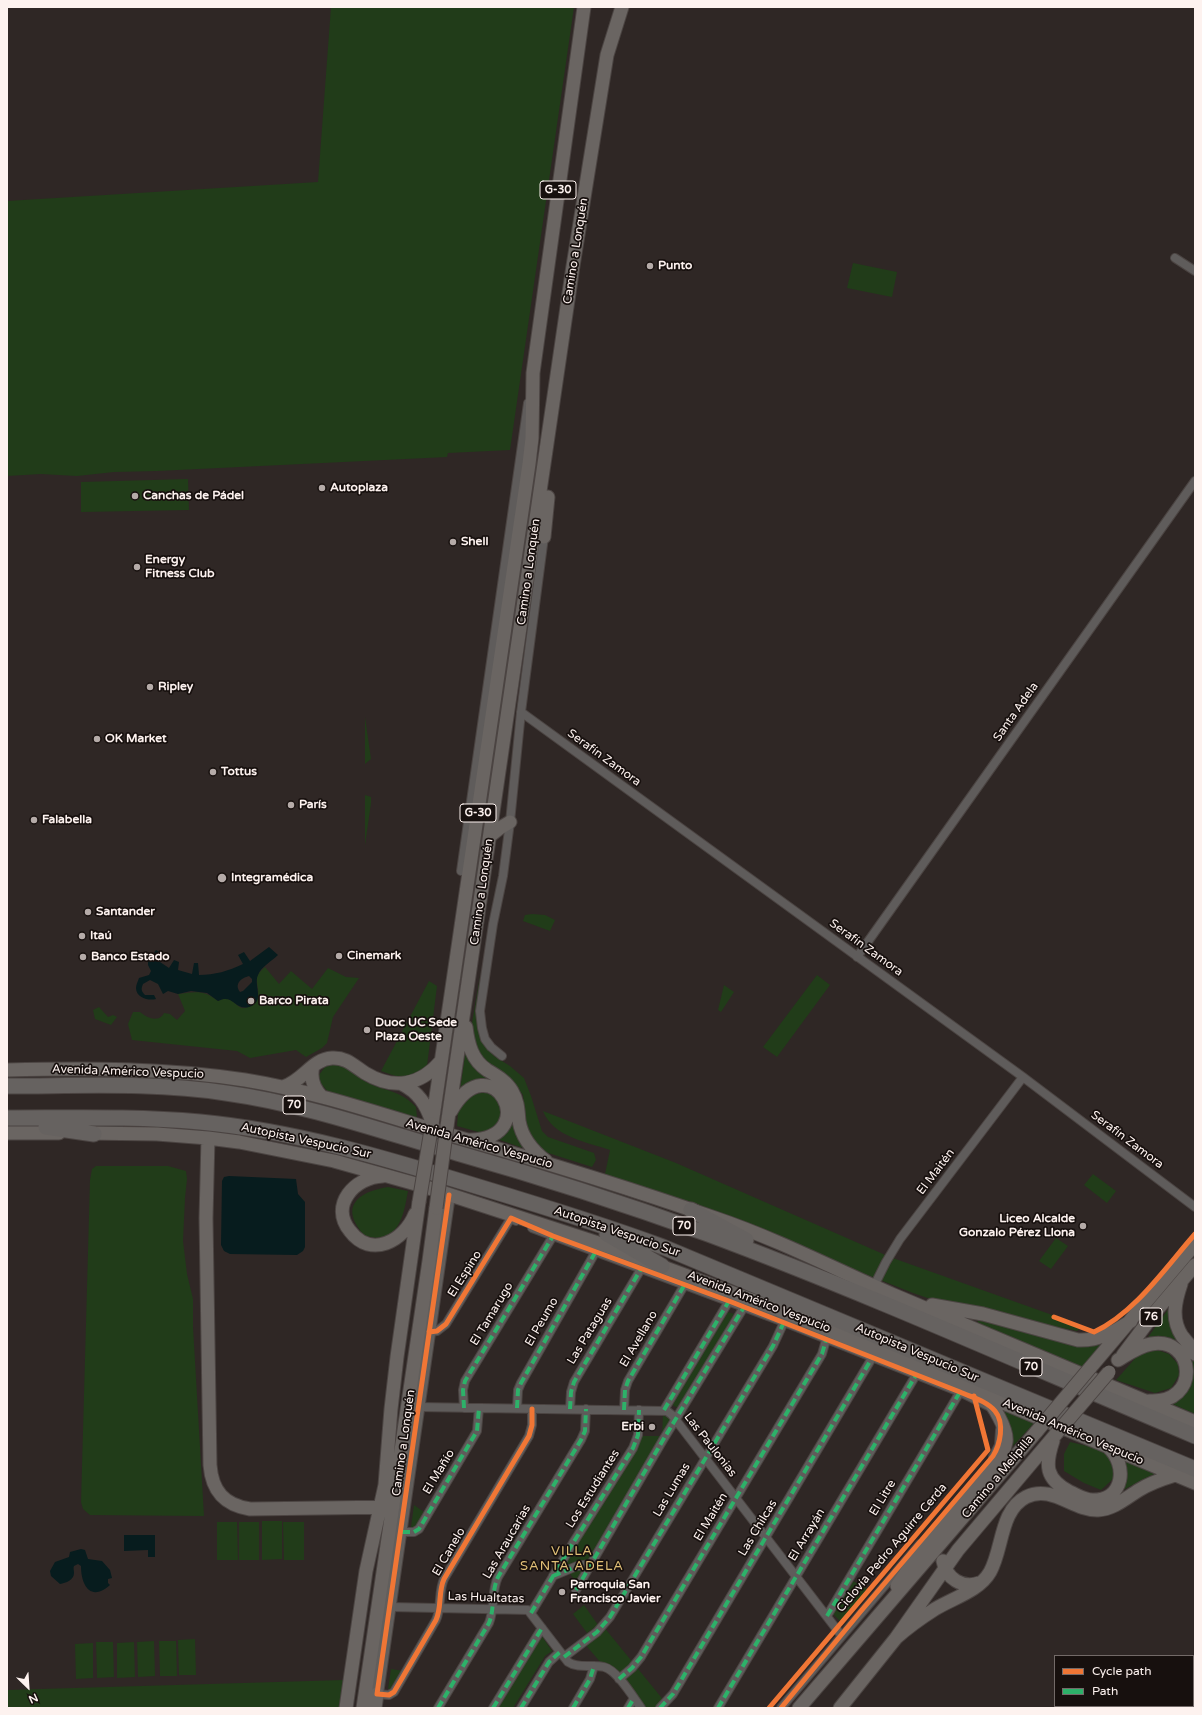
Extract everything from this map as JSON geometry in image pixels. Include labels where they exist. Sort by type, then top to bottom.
[{"type":"highway","name":"70","points":[[7,1086],[172,1087],[223,1092],[292,1105],[570,1187],[678,1223],[797,1269],[1195,1436]]},
{"type":"highway","name":"Autopista Vespucio Sur","points":[[7,1118],[117,1118],[227,1125],[315,1140],[388,1159],[578,1217],[683,1255],[1195,1469]]},
{"type":"highway","points":[[7,1125],[64,1128],[94,1134]]},
{"type":"highway","points":[[691,1210],[797,1269]]},
{"type":"highway","points":[[578,1217],[662,1266]]},
{"type":"main road","name":"Camino a Lonquén","points":[[346,1708],[365,1578],[387,1507],[385,1485],[397,1357],[529,464],[532,438],[533,373],[584,7]]},
{"type":"main road","name":"Camino a Lonquén","points":[[363,1708],[387,1507],[429,1261],[447,1121],[465,1010],[573,266],[607,55],[622,7]]},
{"type":"main road","points":[[544,537],[548,494],[546,456]]},
{"type":"main road","points":[[490,836],[510,822]]},
{"type":"main road","points":[[459,941],[461,871]]},
{"type":"main road","points":[[465,1010],[468,1041],[474,1056],[482,1066],[500,1078],[512,1090],[517,1101],[519,1122],[525,1140],[551,1165]]},
{"type":"main road","points":[[283,1087],[298,1081],[313,1066],[325,1059],[340,1058],[349,1062],[370,1076],[383,1081],[402,1084],[412,1090],[421,1098],[432,1123]]},
{"type":"main road","points":[[402,1084],[422,1078],[431,1072],[441,1060]]},
{"type":"main road","points":[[313,1066],[312,1081],[316,1090],[322,1097]]},
{"type":"main road","name":"Avenida Américo Vespucio","points":[[7,1070],[50,1069],[158,1071],[226,1078],[283,1087],[469,1140],[715,1217],[780,1243],[904,1299],[1195,1422]]},
{"type":"main road","points":[[447,1121],[461,1096],[475,1087],[488,1086],[502,1095],[507,1109],[507,1117],[503,1125],[496,1132],[486,1137],[469,1140]]},
{"type":"main road","name":"Avenida Américo Vespucio","points":[[7,1133],[158,1134],[208,1138],[302,1154],[386,1176],[489,1207],[604,1245],[797,1316],[1195,1483]]},
{"type":"main road","points":[[208,1138],[206,1185],[210,1465],[214,1484],[227,1502],[238,1507],[250,1509],[387,1507]]},
{"type":"main road","points":[[386,1176],[372,1177],[360,1182],[347,1195],[344,1208],[344,1219],[348,1228],[355,1237],[373,1245],[391,1242],[399,1237],[406,1229],[419,1203]]},
{"type":"main road","points":[[489,1207],[511,1218]]},
{"type":"main road","name":"Camino a Melipilla","points":[[799,1708],[944,1541],[1195,1244]]},
{"type":"main road","name":"Camino a Melipilla","points":[[840,1708],[896,1638],[944,1568],[1109,1372],[1156,1311],[1195,1264]]},
{"type":"main road","points":[[1185,1276],[1175,1304],[1175,1313],[1180,1331],[1195,1354]]},
{"type":"main road","points":[[904,1299],[983,1314],[1078,1340],[1100,1338],[1112,1333],[1131,1321]]},
{"type":"main road","points":[[1118,1360],[1141,1347],[1157,1343],[1172,1347],[1183,1358],[1188,1371],[1187,1379],[1183,1388],[1169,1398],[1158,1401],[1145,1400]]},
{"type":"main road","points":[[888,1605],[899,1582],[912,1562],[1003,1452],[1006,1438],[996,1412],[983,1394]]},
{"type":"main road","points":[[1056,1435],[1048,1457],[1048,1467],[1051,1478],[1062,1488],[1088,1500],[1098,1500],[1107,1496],[1114,1491],[1120,1481],[1121,1472],[1118,1461],[1107,1446]]},
{"type":"main road","points":[[896,1638],[926,1615],[971,1590],[982,1581],[992,1566],[1010,1514],[1015,1505],[1024,1498],[1036,1493],[1045,1493],[1087,1509],[1103,1510],[1116,1505],[1147,1486],[1175,1475]]},
{"type":"main road","points":[[944,1541],[942,1553],[944,1568],[952,1579],[961,1584],[974,1585],[982,1581]]},
{"type":"main road","points":[[375,1708],[377,1694]]},
{"type":"street","points":[[1175,258],[1195,271]]},
{"type":"street","name":"Camino a Lonquén","points":[[461,871],[523,429],[533,373]]},
{"type":"street","name":"Santa Adela","points":[[858,957],[1195,481]]},
{"type":"street","name":"Camino a Lonquén","points":[[502,1056],[491,1047],[485,1039],[480,1011],[510,822],[521,712],[544,537]]},
{"type":"street","name":"Serafín Zamora","points":[[521,712],[1023,1077],[1195,1207]]},
{"type":"street","name":"El Maitén","points":[[874,1286],[900,1239],[1023,1077]]},
{"type":"street","name":"Camino a Lonquén","points":[[377,1694],[402,1532],[418,1407],[450,1195]]},
{"type":"street","name":"El Espino","points":[[430,1332],[437,1331],[446,1324],[511,1218]]},
{"type":"street","name":"Avenida Américo Vespucio","points":[[511,1218],[553,1236],[784,1322],[826,1340],[960,1392],[986,1404],[996,1412]]},
{"type":"street","name":"El Tamarugo","points":[[464,1408],[463,1390],[465,1381],[553,1236]]},
{"type":"street","name":"El Peumo","points":[[517,1408],[518,1390],[521,1383],[596,1251]]},
{"type":"street","name":"Las Pataguas","points":[[570,1409],[571,1392],[574,1382],[641,1269]]},
{"type":"street","name":"El Avellano","points":[[624,1410],[625,1390],[628,1381],[685,1284]]},
{"type":"street","points":[[418,1407],[664,1410],[729,1301]]},
{"type":"street","points":[[576,1590],[744,1307]]},
{"type":"street","name":"Las Lumas","points":[[521,1708],[549,1662],[597,1632],[610,1617],[773,1346],[784,1322]]},
{"type":"street","name":"El Maitén","points":[[619,1679],[641,1658],[822,1354],[826,1340]]},
{"type":"street","name":"Las Chilcas","points":[[660,1708],[673,1694],[872,1358]]},
{"type":"street","name":"El Arrayán","points":[[718,1708],[916,1375]]},
{"type":"street","name":"El Litre","points":[[827,1616],[960,1392]]},
{"type":"street","name":"El Mañío","points":[[402,1532],[414,1532],[419,1528],[477,1431],[479,1408]]},
{"type":"street","name":"El Canelo","points":[[377,1694],[389,1695],[394,1692],[436,1620],[439,1608],[440,1590],[444,1579],[530,1433],[532,1409]]},
{"type":"street","name":"Las Araucarias","points":[[438,1708],[489,1623],[494,1589],[498,1577],[581,1440],[586,1425],[586,1409]]},
{"type":"street","name":"Los Estudiantes","points":[[531,1613],[633,1448],[638,1435],[639,1410]]},
{"type":"street","name":"Las Paulonias","points":[[664,1410],[676,1420],[841,1635]]},
{"type":"street","name":"Camino a Melipilla","points":[[781,1708],[993,1456],[1000,1439],[1000,1424],[996,1412]]},
{"type":"street","points":[[553,1576],[577,1566],[591,1564]]},
{"type":"street","name":"Las Hualtatas","points":[[391,1607],[526,1609],[531,1613],[562,1654]]},
{"type":"street","points":[[493,1708],[542,1628]]},
{"type":"street","points":[[562,1654],[568,1662],[573,1665],[609,1668],[641,1708]]},
{"type":"street","points":[[573,1708],[588,1683],[594,1666]]},
{"type":"street","points":[[628,1708],[634,1698]]},
{"type":"green space","points":[[331,7],[574,7],[510,450],[448,453],[447,457],[114,472],[77,476],[41,474],[7,476],[7,201],[318,182]]},
{"type":"green space","points":[[853,263],[897,272],[892,297],[847,288]]},
{"type":"green space","name":"Canchas de Pádel","points":[[188,479],[189,510],[81,512],[81,482]]},
{"type":"green space","points":[[365,717],[371,759],[365,764]]},
{"type":"green space","points":[[365,795],[371,797],[371,803],[365,845]]},
{"type":"green space","points":[[525,915],[545,915],[555,920],[550,931],[523,921]]},
{"type":"green space","points":[[265,967],[279,984],[291,971],[312,989],[328,968],[346,977],[359,978],[333,1017],[327,1043],[322,1048],[306,1057],[296,1050],[250,1058],[237,1051],[132,1040],[128,1024],[133,1012],[140,1012],[146,1016],[156,1019],[164,1013],[170,1014],[177,1020],[185,1011],[178,994],[199,992],[213,997],[218,1001],[228,999],[239,1007],[249,1007],[256,1002],[258,993],[257,977]]},
{"type":"green space","points":[[817,975],[830,985],[777,1057],[763,1047]]},
{"type":"green space","points":[[480,976],[477,1027],[484,1044],[494,1056],[510,1066],[524,1078],[542,1131],[548,1137],[594,1153],[596,1160],[592,1167],[542,1151],[532,1138],[526,1123],[523,1095],[511,1079],[490,1065],[480,1055],[475,1043],[472,1023]]},
{"type":"green space","points":[[429,981],[437,986],[427,1066],[421,1072],[404,1079],[381,1071]]},
{"type":"green space","points":[[724,985],[734,992],[721,1012],[718,1010]]},
{"type":"green space","points":[[99,1007],[108,1017],[113,1015],[117,1017],[111,1025],[95,1019],[93,1010]]},
{"type":"green space","points":[[466,1048],[478,1066],[501,1082],[509,1091],[514,1103],[517,1132],[525,1146],[523,1148],[497,1139],[496,1137],[507,1125],[510,1120],[511,1113],[509,1100],[501,1089],[490,1082],[477,1081],[460,1090]]},
{"type":"green space","points":[[336,1063],[375,1086],[402,1096],[416,1107],[417,1118],[328,1092],[320,1082],[319,1075],[325,1067]]},
{"type":"green space","points":[[487,1091],[502,1104],[501,1115],[498,1123],[482,1133],[457,1126],[458,1113],[467,1097]]},
{"type":"green space","points":[[543,1111],[676,1163],[890,1257],[1083,1326],[1077,1331],[945,1304],[913,1293],[698,1208],[605,1174],[610,1150],[581,1141],[563,1133],[554,1127]]},
{"type":"green space","points":[[96,1166],[168,1166],[186,1171],[187,1179],[183,1241],[187,1274],[193,1299],[193,1327],[204,1516],[90,1515],[83,1509],[81,1502],[90,1180],[92,1169]]},
{"type":"green space","points":[[1093,1174],[1116,1191],[1107,1203],[1084,1185]]},
{"type":"green space","points":[[388,1187],[408,1191],[402,1218],[395,1230],[382,1238],[365,1236],[357,1226],[353,1217],[352,1210],[355,1203],[360,1197],[367,1193]]},
{"type":"green space","points":[[1056,1238],[1068,1246],[1051,1269],[1039,1261]]},
{"type":"green space","points":[[1172,1304],[1195,1363],[1195,1414],[1168,1402],[1179,1397],[1186,1352],[1177,1342],[1168,1337],[1158,1337],[1146,1340]]},
{"type":"green space","points":[[728,1312],[734,1314],[679,1409],[671,1404]]},
{"type":"green space","points":[[977,1318],[1105,1341],[1082,1369],[978,1323]]},
{"type":"green space","points":[[1157,1350],[1169,1354],[1178,1364],[1179,1375],[1171,1388],[1155,1393],[1116,1380],[1139,1354]]},
{"type":"green space","points":[[999,1406],[1035,1422],[1012,1447],[1010,1425]]},
{"type":"green space","points":[[663,1415],[672,1420],[577,1583],[568,1571],[562,1570],[575,1543],[642,1436],[662,1436]]},
{"type":"green space","points":[[1070,1442],[1095,1448],[1107,1456],[1111,1461],[1113,1479],[1101,1490],[1084,1483],[1064,1471],[1064,1454]]},
{"type":"green space","points":[[1120,1457],[1157,1473],[1110,1497]]},
{"type":"green space","points":[[414,1505],[424,1512],[417,1527],[411,1527]]},
{"type":"green space","points":[[262,1521],[282,1521],[282,1559],[262,1560]]},
{"type":"green space","points":[[217,1522],[237,1522],[238,1560],[217,1560]]},
{"type":"green space","points":[[239,1522],[259,1522],[259,1560],[239,1560]]},
{"type":"green space","points":[[283,1522],[304,1522],[304,1560],[284,1560]]},
{"type":"green space","points":[[853,1581],[871,1591],[843,1624],[833,1614]]},
{"type":"green space","points":[[584,1605],[598,1625],[587,1633],[573,1614]]},
{"type":"green space","points":[[603,1626],[670,1708],[640,1708],[583,1642]]},
{"type":"green space","points":[[542,1636],[552,1651],[545,1656],[513,1708],[496,1708]]},
{"type":"green space","points":[[195,1639],[196,1675],[179,1675],[178,1640]]},
{"type":"green space","points":[[154,1641],[155,1676],[138,1677],[137,1642]]},
{"type":"green space","points":[[159,1641],[176,1641],[177,1676],[160,1676]]},
{"type":"green space","points":[[96,1642],[113,1642],[114,1677],[97,1678]]},
{"type":"green space","points":[[134,1642],[135,1677],[117,1678],[117,1643]]},
{"type":"green space","points":[[93,1643],[93,1678],[76,1679],[75,1644]]},
{"type":"green space","points":[[391,1669],[404,1671],[394,1688],[388,1689]]},
{"type":"green space","points":[[344,1680],[340,1708],[7,1708],[7,1690]]},
{"type":"water","points":[[269,947],[278,955],[259,972],[257,979],[257,1001],[254,1005],[249,1007],[240,1007],[231,1000],[227,999],[218,1001],[207,993],[191,991],[178,994],[168,991],[163,994],[158,984],[150,980],[143,984],[142,991],[145,995],[154,995],[156,999],[150,1000],[140,996],[136,987],[139,978],[149,975],[151,971],[148,961],[143,960],[148,953],[152,956],[156,950],[161,953],[157,960],[169,968],[174,960],[179,962],[178,970],[192,974],[194,963],[198,963],[199,975],[221,972],[243,964],[238,955],[244,952],[250,961]],"holes":[[[249,976],[252,979],[252,982],[240,992],[238,989],[239,982],[243,978]]]},
{"type":"water","points":[[224,1177],[296,1179],[298,1194],[305,1202],[305,1247],[303,1251],[297,1255],[230,1254],[224,1251],[221,1245],[222,1181]]},
{"type":"water","points":[[124,1535],[155,1535],[155,1557],[148,1557],[148,1550],[124,1551]]},
{"type":"water","points":[[81,1549],[85,1550],[88,1559],[102,1561],[110,1570],[112,1578],[108,1579],[108,1583],[110,1585],[103,1590],[92,1592],[88,1589],[83,1580],[81,1566],[78,1564],[74,1566],[73,1578],[67,1582],[60,1584],[51,1576],[50,1571],[55,1562],[69,1557],[70,1552]]},
{"type":"marked path","points":[[464,1408],[463,1390],[465,1381],[553,1236]]},
{"type":"marked path","points":[[517,1408],[518,1390],[521,1383],[596,1251]]},
{"type":"marked path","points":[[570,1409],[571,1392],[574,1382],[641,1269]]},
{"type":"marked path","points":[[624,1410],[625,1390],[628,1381],[685,1284]]},
{"type":"marked path","points":[[664,1410],[729,1301]]},
{"type":"marked path","points":[[576,1590],[663,1440],[744,1307]]},
{"type":"marked path","points":[[564,1657],[597,1632],[610,1617],[773,1346],[784,1322]]},
{"type":"marked path","points":[[619,1679],[632,1668],[641,1657],[822,1354],[826,1340]]},
{"type":"marked path","points":[[660,1708],[673,1694],[872,1358]]},
{"type":"marked path","points":[[718,1708],[916,1375]]},
{"type":"marked path","points":[[827,1616],[960,1392]]},
{"type":"marked path","points":[[402,1532],[414,1532],[419,1529],[477,1431],[479,1408]]},
{"type":"marked path","points":[[438,1708],[489,1623],[492,1612],[494,1588],[498,1577],[581,1440],[585,1431],[586,1409]]},
{"type":"marked path","points":[[531,1613],[633,1448],[638,1435],[639,1410]]},
{"type":"marked path","points":[[553,1576],[577,1566],[591,1564]]},
{"type":"marked path","points":[[493,1708],[542,1628]]},
{"type":"marked path","points":[[521,1708],[549,1662],[560,1652]]},
{"type":"marked path","points":[[573,1708],[590,1679],[594,1666]]},
{"type":"marked path","points":[[628,1708],[634,1698]]},
{"type":"cycle path","points":[[449,1195],[377,1694],[389,1695],[394,1692],[436,1620],[444,1579],[529,1436],[532,1425],[532,1409]]},
{"type":"cycle path","points":[[429,1332],[437,1331],[446,1324],[511,1218],[553,1236],[729,1301],[960,1392],[983,1402],[995,1411],[1001,1428],[998,1446],[993,1456],[861,1611],[781,1708]]},
{"type":"cycle path","points":[[1054,1317],[1094,1332],[1109,1324],[1123,1314],[1149,1289],[1195,1234]]},
{"type":"cycle path","name":"Ciclovía Pedro Aguirre Cerda","points":[[769,1708],[988,1450],[974,1396]]},
{"type":"place","name":"Punto","points":[[650,266]]},
{"type":"place","name":"Autoplaza","points":[[322,488]]},
{"type":"place","name":"Canchas de Pádel","points":[[135,496]]},
{"type":"place","name":"Shell","points":[[453,542]]},
{"type":"place","name":"Energy Fitness Club","points":[[137,567]]},
{"type":"place","name":"Ripley","points":[[150,687]]},
{"type":"place","name":"OK Market","points":[[97,739]]},
{"type":"place","name":"Tottus","points":[[213,772]]},
{"type":"place","name":"París","points":[[291,805]]},
{"type":"place","name":"Falabella","points":[[34,820]]},
{"type":"place","name":"Integramédica","points":[[222,878]]},
{"type":"place","name":"Santander","points":[[88,912]]},
{"type":"place","name":"Itaú","points":[[82,936]]},
{"type":"place","name":"Cinemark","points":[[339,956]]},
{"type":"place","name":"Banco Estado","points":[[83,957]]},
{"type":"place","name":"Barco Pirata","points":[[251,1001]]},
{"type":"place","name":"Duoc UC Sede Plaza Oeste","points":[[367,1030]]},
{"type":"place","name":"Liceo Alcalde Gonzalo Pérez Llona","points":[[1083,1226]]},
{"type":"place","name":"Erbi","points":[[652,1427]]},
{"type":"place","name":"Parroquia San Francisco Javier","points":[[562,1592]]},
{"type":"district","name":"VILLA SANTA ADELA","points":[[572,1560]]}]
